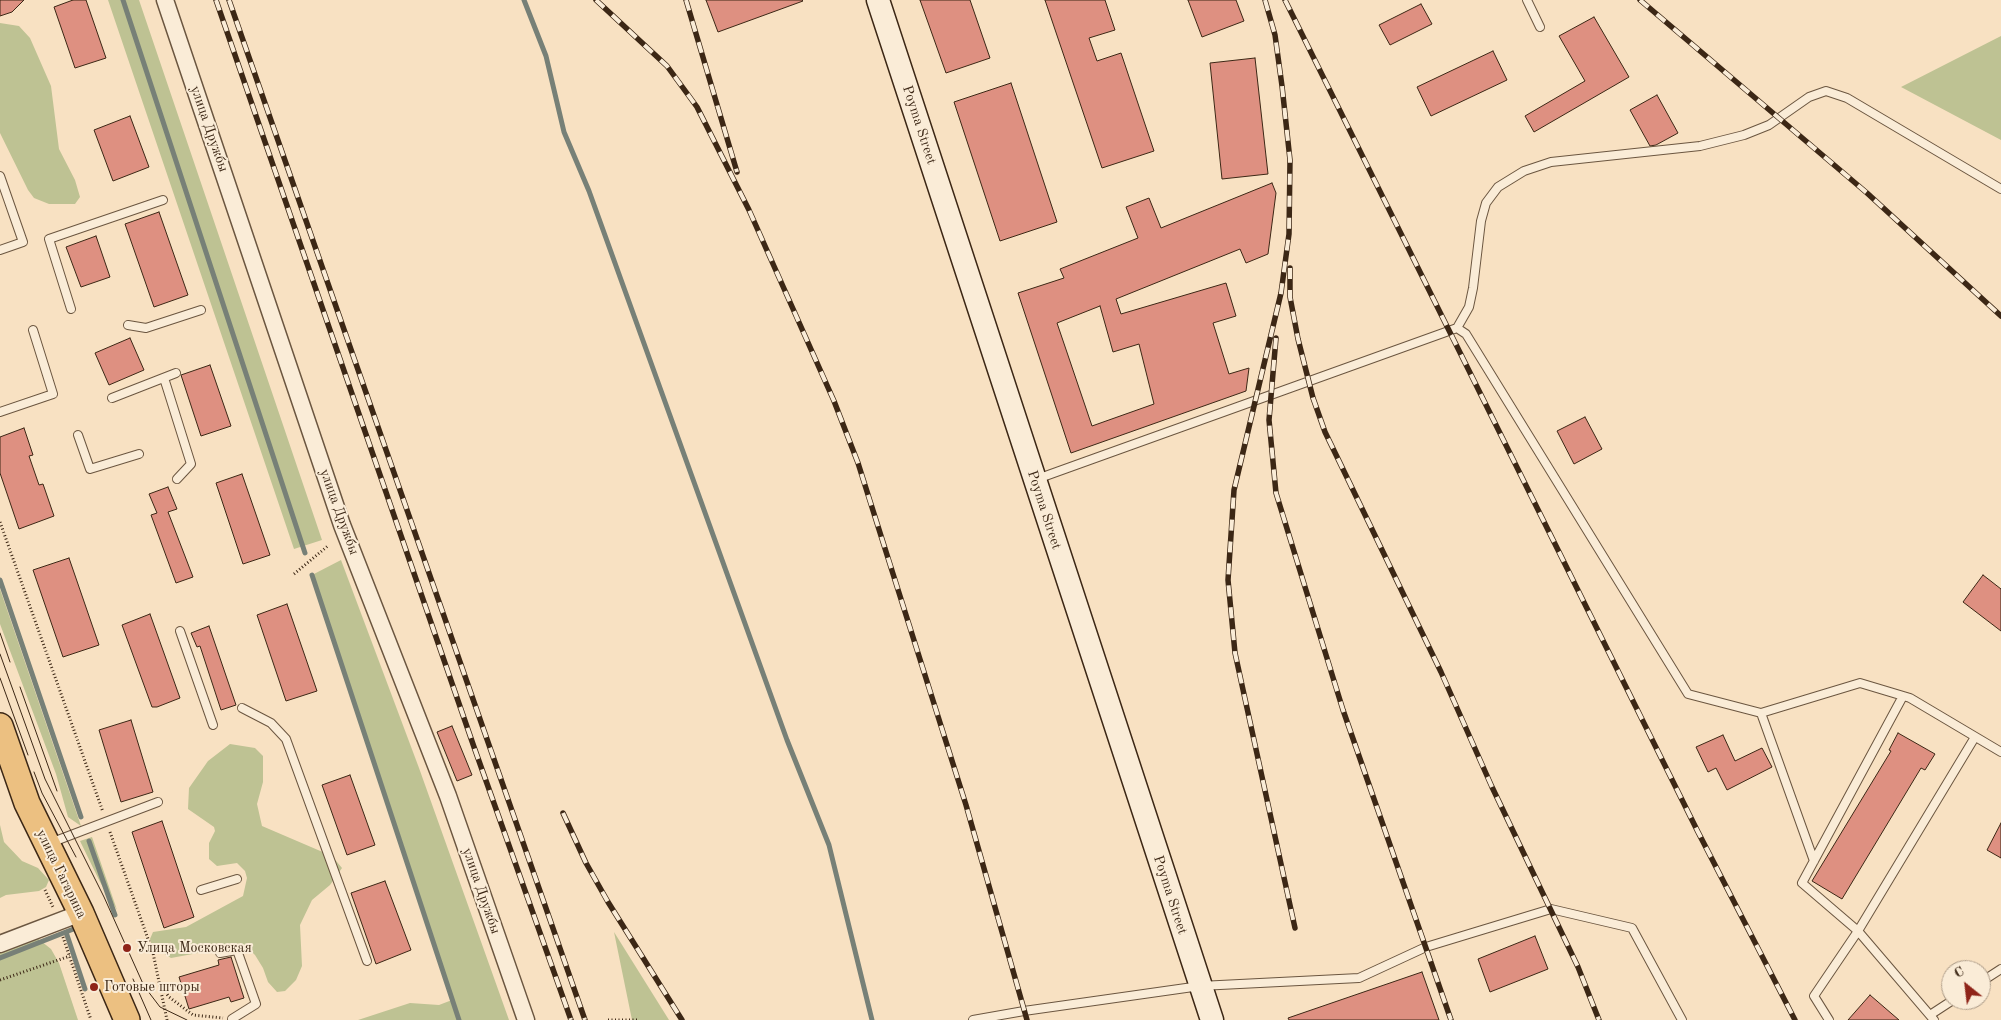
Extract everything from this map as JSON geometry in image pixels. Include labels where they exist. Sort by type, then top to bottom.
[{"type":"main road","name":"Poyma Street","points":[[878,0],[1212,1020]]},
{"type":"main road","name":"улица Гагарина","points":[[0,726],[27,803],[81,913],[127,1020]]},
{"type":"street","name":"улица Дружбы","points":[[165,0],[342,525],[448,796],[526,1020]]},
{"type":"street","points":[[0,944],[81,913]]},
{"type":"lane","points":[[1527,0],[1540,27]]},
{"type":"lane","points":[[1035,480],[1457,328],[1469,306],[1481,221],[1486,203],[1498,187],[1524,171],[1551,162],[1700,146],[1744,135],[1769,125],[1809,97],[1826,92],[1847,98],[2001,189]]},
{"type":"lane","points":[[0,176],[23,242],[0,250]]},
{"type":"lane","points":[[71,309],[50,239],[163,200]]},
{"type":"lane","points":[[128,325],[146,328],[201,310]]},
{"type":"lane","points":[[1457,328],[1466,334],[1688,694],[1761,713],[1860,683],[1903,696],[2001,752]]},
{"type":"lane","points":[[0,412],[53,394],[33,330]]},
{"type":"lane","points":[[112,398],[176,373]]},
{"type":"lane","points":[[164,378],[191,464],[177,479]]},
{"type":"lane","points":[[78,435],[90,469],[139,454]]},
{"type":"lane","points":[[180,631],[213,725]]},
{"type":"lane","points":[[1903,696],[1802,883],[1858,931],[1932,1017]]},
{"type":"lane","points":[[242,708],[271,723],[286,740],[367,961]]},
{"type":"lane","points":[[1761,713],[1814,861]]},
{"type":"lane","points":[[1829,1020],[1814,996],[1858,931],[1975,737]]},
{"type":"lane","points":[[46,844],[158,802]]},
{"type":"lane","points":[[201,890],[237,880]]},
{"type":"lane","points":[[976,1020],[1200,986],[1359,978],[1426,947],[1550,909],[1632,928],[1682,1020]]},
{"type":"lane","points":[[220,953],[237,950],[256,1004],[232,1019]]},
{"type":"path","points":[[0,522],[153,953],[168,1020]]},
{"type":"path","points":[[294,574],[329,545]]},
{"type":"path","points":[[65,941],[91,1020]]},
{"type":"path","points":[[0,980],[70,956]]},
{"type":"path","points":[[160,984],[170,997],[193,1015],[232,1019]]},
{"type":"path","points":[[608,1020],[638,1020]]},
{"type":"green space","points":[[108,0],[139,0],[322,540],[294,549]]},
{"type":"green space","points":[[0,23],[19,26],[30,38],[51,86],[59,149],[75,180],[80,197],[75,204],[49,204],[34,198],[28,190],[0,133]]},
{"type":"green space","points":[[2001,36],[2001,140],[1901,87]]},
{"type":"green space","points":[[341,560],[419,768],[509,1020],[358,1020],[410,1003],[439,1005],[452,1000],[312,575]]},
{"type":"green space","points":[[0,589],[81,826],[68,817],[56,774],[0,624]]},
{"type":"green space","points":[[230,744],[255,748],[263,756],[263,782],[257,804],[262,826],[332,856],[342,868],[330,885],[312,900],[300,925],[302,966],[296,980],[285,991],[277,992],[268,982],[263,968],[250,950],[238,947],[225,948],[171,958],[152,946],[150,939],[153,932],[186,927],[243,896],[247,878],[245,871],[237,863],[217,866],[209,859],[209,843],[215,831],[214,827],[188,809],[189,788],[208,761]]},
{"type":"green space","points":[[0,825],[4,842],[22,861],[38,868],[49,880],[46,887],[39,891],[6,895],[0,898]]},
{"type":"green space","points":[[92,837],[117,910],[100,882],[80,841]]},
{"type":"green space","points":[[614,932],[669,1020],[632,1020]]},
{"type":"green space","points":[[36,937],[51,949],[59,963],[78,1020],[0,1020],[0,950]]},
{"type":"building","points":[[0,0],[24,0],[12,12],[0,16]]},
{"type":"building","points":[[73,0],[86,0],[106,58],[75,68],[54,7]]},
{"type":"building","points":[[706,0],[802,0],[803,1],[718,32]]},
{"type":"building","points":[[920,0],[970,0],[990,58],[946,73]]},
{"type":"building","points":[[1045,0],[1105,0],[1115,30],[1089,38],[1097,61],[1121,53],[1154,151],[1102,168]]},
{"type":"building","points":[[1188,0],[1236,0],[1244,21],[1202,37]]},
{"type":"building","points":[[1421,4],[1432,24],[1390,45],[1379,25]]},
{"type":"building","points":[[1594,17],[1629,77],[1534,132],[1525,116],[1585,81],[1559,36]]},
{"type":"building","points":[[1493,51],[1507,80],[1431,116],[1417,87]]},
{"type":"building","points":[[1255,58],[1268,174],[1222,179],[1210,63]]},
{"type":"building","points":[[1011,83],[1057,222],[1000,241],[954,102]]},
{"type":"building","points":[[1657,95],[1678,133],[1656,145],[1650,146],[1630,110]]},
{"type":"building","points":[[130,116],[149,167],[113,181],[94,130]]},
{"type":"building","points":[[1272,183],[1276,193],[1268,254],[1246,263],[1240,249],[1116,299],[1121,314],[1226,283],[1236,316],[1213,323],[1229,374],[1249,368],[1246,391],[1071,453],[1018,293],[1064,278],[1060,269],[1138,238],[1126,207],[1149,198],[1161,228]],"holes":[[[1100,306],[1113,352],[1139,344],[1154,404],[1092,426],[1057,323]]]},
{"type":"building","points":[[159,212],[188,295],[154,307],[125,224]]},
{"type":"building","points":[[96,236],[110,277],[81,287],[66,247]]},
{"type":"building","points":[[130,338],[144,370],[109,385],[95,353]]},
{"type":"building","points":[[210,365],[231,426],[201,436],[181,375]]},
{"type":"building","points":[[1585,417],[1602,449],[1574,464],[1557,431]]},
{"type":"building","points":[[24,428],[33,455],[29,456],[39,485],[43,484],[54,516],[19,529],[0,473],[0,437]]},
{"type":"building","points":[[242,474],[270,555],[243,564],[216,483]]},
{"type":"building","points":[[168,487],[177,509],[168,512],[193,577],[176,583],[151,515],[157,513],[149,494]]},
{"type":"building","points":[[69,558],[99,645],[63,657],[33,570]]},
{"type":"building","points":[[1983,575],[2001,589],[2001,631],[1963,602]]},
{"type":"building","points":[[287,604],[317,691],[286,701],[257,615]]},
{"type":"building","points":[[150,614],[180,698],[157,707],[152,707],[122,625]]},
{"type":"building","points":[[209,626],[236,705],[221,710],[200,646],[197,647],[191,633]]},
{"type":"building","points":[[131,720],[153,792],[121,802],[99,730]]},
{"type":"building","points":[[452,726],[472,775],[457,781],[437,732]]},
{"type":"building","points":[[1898,733],[1935,754],[1925,770],[1921,768],[1842,899],[1812,881],[1891,751],[1889,750]]},
{"type":"building","points":[[1723,735],[1735,761],[1762,748],[1772,767],[1727,790],[1716,768],[1708,772],[1696,747]]},
{"type":"building","points":[[350,775],[375,845],[347,855],[322,785]]},
{"type":"building","points":[[162,821],[194,917],[164,928],[132,832]]},
{"type":"building","points":[[2001,823],[2001,858],[1987,850]]},
{"type":"building","points":[[385,881],[411,950],[376,964],[351,893]]},
{"type":"building","points":[[1535,936],[1548,969],[1490,992],[1478,959]]},
{"type":"building","points":[[231,957],[244,998],[231,1002],[229,997],[189,1009],[179,977],[219,965],[218,960]]},
{"type":"building","points":[[1422,972],[1439,1020],[1289,1020],[1288,1018]]},
{"type":"building","points":[[1870,995],[1899,1020],[1848,1020]]},
{"type":"waterway","points":[[123,0],[305,553]]},
{"type":"waterway","points":[[524,0],[546,56],[564,132],[589,191],[787,740],[829,845],[872,1020]]},
{"type":"waterway","points":[[312,575],[459,1020]]},
{"type":"waterway","points":[[0,580],[81,817]]},
{"type":"waterway","points":[[89,841],[115,915]]},
{"type":"waterway","points":[[0,958],[76,928]]},
{"type":"waterway","points":[[66,932],[85,989]]},
{"type":"tram line","points":[[0,633],[10,662]]},
{"type":"tram line","points":[[0,654],[45,779],[104,897],[144,986],[160,1007],[187,1020]]},
{"type":"tram line","points":[[0,678],[28,755]]},
{"type":"tram line","points":[[20,687],[57,791]]},
{"type":"tram line","points":[[34,772],[42,793],[76,857]]},
{"type":"tram line","points":[[133,979],[151,1020]]},
{"type":"railway","points":[[216,0],[474,747],[571,1020]]},
{"type":"railway","points":[[229,0],[585,1020]]},
{"type":"railway","points":[[596,0],[667,66],[697,107],[749,210],[834,401],[858,463],[966,805],[1027,1020]]},
{"type":"railway","points":[[686,0],[737,172]]},
{"type":"railway","points":[[1265,0],[1275,35],[1290,160],[1289,234],[1281,293],[1234,490],[1228,580],[1235,653],[1295,928]]},
{"type":"railway","points":[[1285,0],[1698,832],[1795,1020]]},
{"type":"railway","points":[[1640,0],[1867,193],[2001,316]]},
{"type":"railway","points":[[1290,268],[1290,297],[1298,339],[1313,398],[1325,432],[1441,672],[1492,787],[1578,967],[1599,1020]]},
{"type":"railway","points":[[1276,338],[1269,420],[1276,493],[1343,710],[1451,1020]]},
{"type":"railway","points":[[563,813],[586,863],[608,902],[682,1020]]},
{"type":"place","name":"Улица Московская","points":[[127,948]]},
{"type":"place","name":"Готовые шторы","points":[[94,987]]}]
